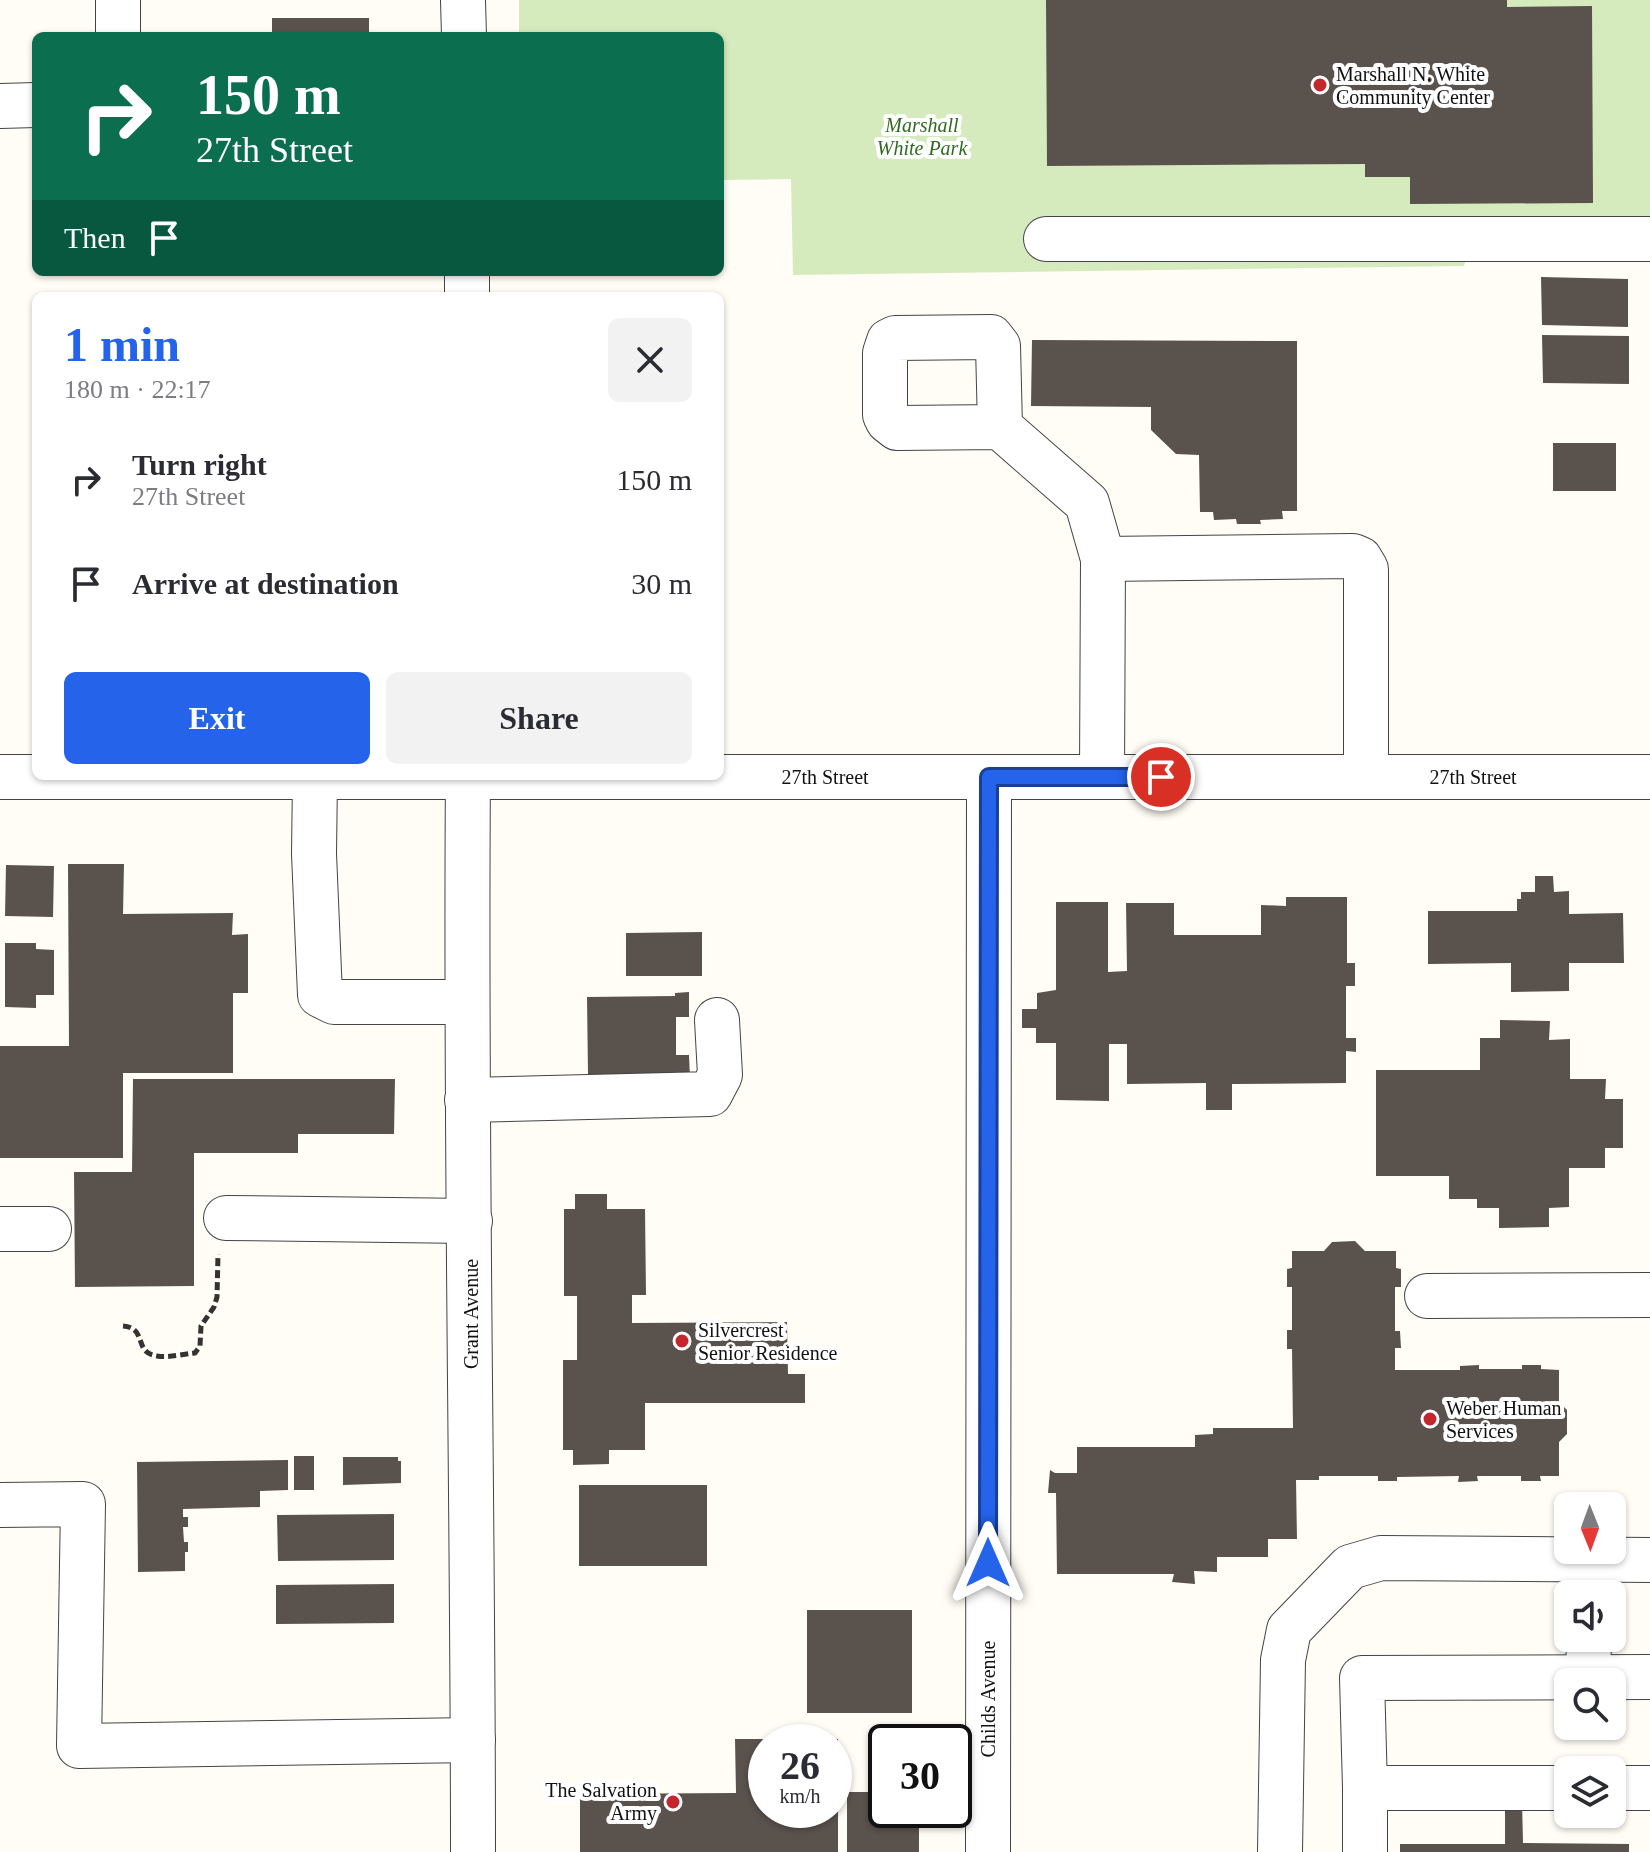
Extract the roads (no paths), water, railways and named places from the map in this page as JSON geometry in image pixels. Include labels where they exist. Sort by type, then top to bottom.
[{"type":"street","points":[[118,0],[118,32]]},
{"type":"street","points":[[463,0],[464,32]]},
{"type":"street","points":[[0,106],[32,105]]},
{"type":"street","points":[[1046,239],[1650,239]]},
{"type":"street","points":[[1000,427],[1087,503],[1103,559],[1102,777]]},
{"type":"street","points":[[1103,559],[1353,556],[1360,559],[1366,569],[1366,777]]},
{"type":"street","name":"27th Street","points":[[724,776],[1650,777]]},
{"type":"street","name":"27th Street","points":[[0,777],[32,777]]},
{"type":"street","name":"Childs Avenue","points":[[988,1852],[989,777]]},
{"type":"street","points":[[315,780],[314,854],[320,995],[334,1002],[466,1002]]},
{"type":"street","name":"Grant Avenue","points":[[468,780],[466,1002],[473,1852]]},
{"type":"street","points":[[467,1100],[710,1094],[720,1075],[717,1020]]},
{"type":"street","points":[[226,1218],[470,1221]]},
{"type":"street","points":[[0,1229],[49,1229]]},
{"type":"street","points":[[1427,1296],[1650,1295]]},
{"type":"street","points":[[0,1505],[83,1504],[79,1746],[473,1740]]},
{"type":"street","points":[[1280,1852],[1283,1660],[1289,1630],[1350,1567],[1381,1558],[1589,1577],[1650,1560]]},
{"type":"street","points":[[1365,1852],[1362,1678],[1588,1658],[1650,1677]]},
{"type":"street","points":[[1365,1788],[1554,1788]]},
{"type":"street","points":[[1626,1788],[1650,1788]]},
{"type":"place","name":"Marshall N. White Community Center","points":[[1320,85]]},
{"type":"place","name":"Silvercrest Senior Residence","points":[[682,1341]]},
{"type":"place","name":"Weber Human Services","points":[[1430,1419]]},
{"type":"place","name":"The Salvation Army","points":[[673,1802]]},
{"type":"park label","name":"Marshall White Park","points":[[922,136]]}]
